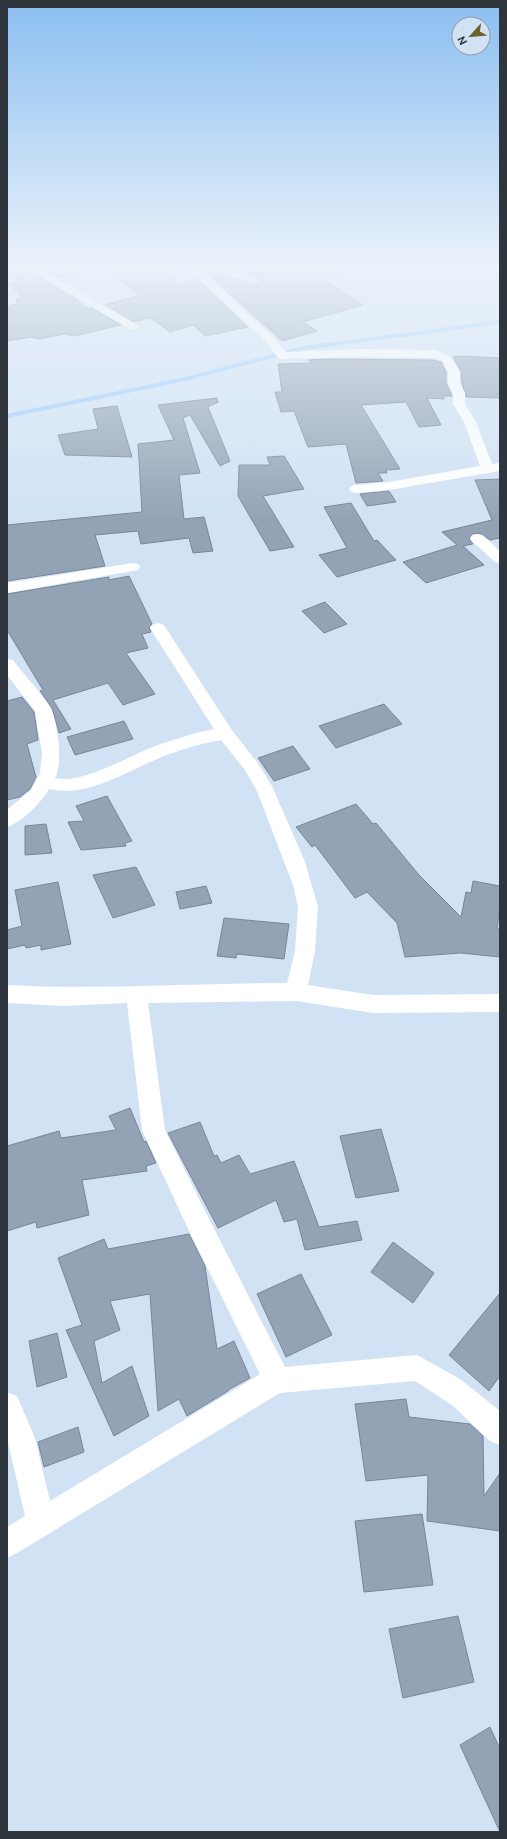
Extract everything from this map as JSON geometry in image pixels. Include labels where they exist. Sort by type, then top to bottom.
[{"type":"street","points":[[277,349],[283,356],[360,353],[435,354],[446,359],[454,372],[454,383],[459,393],[459,404],[470,422],[480,452],[494,468]]},
{"type":"street","points":[[356,489],[389,486],[494,468]]},
{"type":"street","points":[[477,538],[500,559]]},
{"type":"street","points":[[7,588],[133,567]]},
{"type":"street","points":[[158,628],[225,733],[251,766],[266,791],[303,885],[308,907],[306,944],[296,992]]},
{"type":"street","points":[[7,664],[43,710],[51,753],[49,773],[44,782],[36,794],[7,820]]},
{"type":"street","points":[[44,782],[60,786],[85,783],[162,750],[205,737],[225,733]]},
{"type":"street","points":[[7,994],[63,997],[136,994],[296,992],[373,1004],[500,1003]]},
{"type":"street","points":[[136,994],[154,1130],[200,1227],[277,1379]]},
{"type":"street","points":[[7,1543],[277,1379],[286,1380],[417,1368],[434,1376],[478,1407],[500,1431]]},
{"type":"street","points":[[7,1406],[21,1438],[41,1522]]},
{"type":"building","points":[[453,357],[500,358],[500,398],[466,397],[462,383],[461,371]]},
{"type":"building","points":[[308,360],[433,360],[441,362],[446,372],[446,383],[452,396],[444,396],[444,399],[427,398],[441,425],[419,427],[406,402],[361,405],[400,469],[386,470],[387,473],[378,473],[383,481],[356,483],[346,444],[308,447],[294,411],[281,412],[275,392],[282,392],[278,364],[313,363]]},
{"type":"building","points":[[217,398],[218,402],[208,407],[230,461],[220,466],[190,415],[183,418],[200,473],[179,475],[184,519],[204,517],[213,551],[193,553],[189,538],[141,544],[138,531],[95,535],[105,566],[7,581],[7,525],[142,512],[138,444],[174,440],[158,405]]},
{"type":"building","points":[[117,406],[132,457],[65,455],[58,435],[98,429],[93,409]]},
{"type":"building","points":[[284,456],[304,489],[263,496],[294,547],[270,551],[238,496],[239,465],[270,465],[267,457]]},
{"type":"building","points":[[500,479],[500,538],[490,540],[482,534],[472,534],[469,539],[473,544],[463,546],[484,565],[426,583],[403,562],[457,545],[442,532],[492,520],[475,480]]},
{"type":"building","points":[[389,491],[396,502],[367,506],[360,494]]},
{"type":"building","points":[[351,503],[374,541],[377,540],[396,560],[337,577],[319,555],[347,548],[324,507]]},
{"type":"building","points":[[129,576],[152,624],[149,627],[151,632],[142,634],[148,648],[126,653],[155,694],[123,705],[108,683],[53,700],[71,729],[59,733],[52,708],[40,691],[43,690],[7,630],[7,594],[109,577],[109,580]]},
{"type":"building","points":[[325,602],[347,624],[324,633],[302,611]]},
{"type":"building","points":[[22,697],[34,712],[38,740],[27,744],[36,777],[30,789],[20,797],[7,800],[7,701]]},
{"type":"building","points":[[384,704],[402,724],[336,748],[319,726]]},
{"type":"building","points":[[124,721],[133,739],[75,755],[67,737]]},
{"type":"building","points":[[293,746],[310,769],[274,781],[258,758]]},
{"type":"building","points":[[107,796],[132,841],[125,843],[126,846],[81,850],[68,822],[84,821],[76,806]]},
{"type":"building","points":[[356,804],[373,824],[376,823],[419,875],[461,917],[466,892],[471,893],[473,881],[500,886],[500,906],[497,929],[500,929],[500,957],[461,953],[405,957],[397,923],[367,892],[355,898],[315,845],[312,847],[296,827]]},
{"type":"building","points":[[46,824],[52,853],[25,855],[25,826]]},
{"type":"building","points":[[136,867],[155,905],[113,918],[93,875]]},
{"type":"building","points":[[58,882],[71,944],[41,950],[41,945],[26,948],[25,945],[7,949],[7,930],[22,926],[15,890]]},
{"type":"building","points":[[206,886],[212,903],[180,909],[176,892]]},
{"type":"building","points":[[224,918],[289,924],[284,959],[237,954],[236,958],[217,956]]},
{"type":"building","points":[[130,1108],[144,1142],[146,1141],[156,1163],[146,1166],[147,1171],[82,1180],[89,1215],[37,1228],[36,1222],[7,1231],[7,1146],[59,1131],[61,1138],[116,1130],[109,1116]]},
{"type":"building","points":[[200,1122],[214,1156],[217,1155],[221,1163],[239,1155],[250,1174],[294,1161],[319,1227],[357,1221],[362,1240],[305,1250],[297,1219],[284,1222],[276,1200],[218,1228],[168,1133]]},
{"type":"building","points":[[381,1129],[399,1191],[356,1198],[340,1136]]},
{"type":"building","points":[[189,1234],[205,1266],[217,1349],[234,1341],[250,1378],[187,1416],[179,1399],[158,1411],[150,1294],[110,1301],[120,1330],[94,1341],[102,1383],[132,1366],[149,1416],[114,1436],[66,1330],[82,1325],[58,1258],[104,1239],[108,1249]]},
{"type":"building","points":[[393,1242],[434,1273],[413,1303],[371,1272]]},
{"type":"building","points":[[301,1274],[332,1335],[286,1357],[257,1294]]},
{"type":"building","points":[[500,1293],[500,1376],[489,1391],[449,1355]]},
{"type":"building","points":[[57,1333],[67,1377],[37,1387],[29,1341]]},
{"type":"building","points":[[406,1399],[409,1417],[470,1424],[483,1436],[484,1496],[500,1473],[500,1531],[427,1521],[428,1475],[366,1481],[355,1404]]},
{"type":"building","points":[[78,1427],[84,1452],[44,1467],[38,1442]]},
{"type":"building","points":[[422,1514],[433,1585],[364,1592],[355,1521]]},
{"type":"building","points":[[458,1616],[474,1682],[403,1698],[389,1629]]},
{"type":"building","points":[[490,1727],[500,1749],[500,1832],[460,1745]]},
{"type":"waterway","points":[[7,416],[181,380],[301,349]]}]
